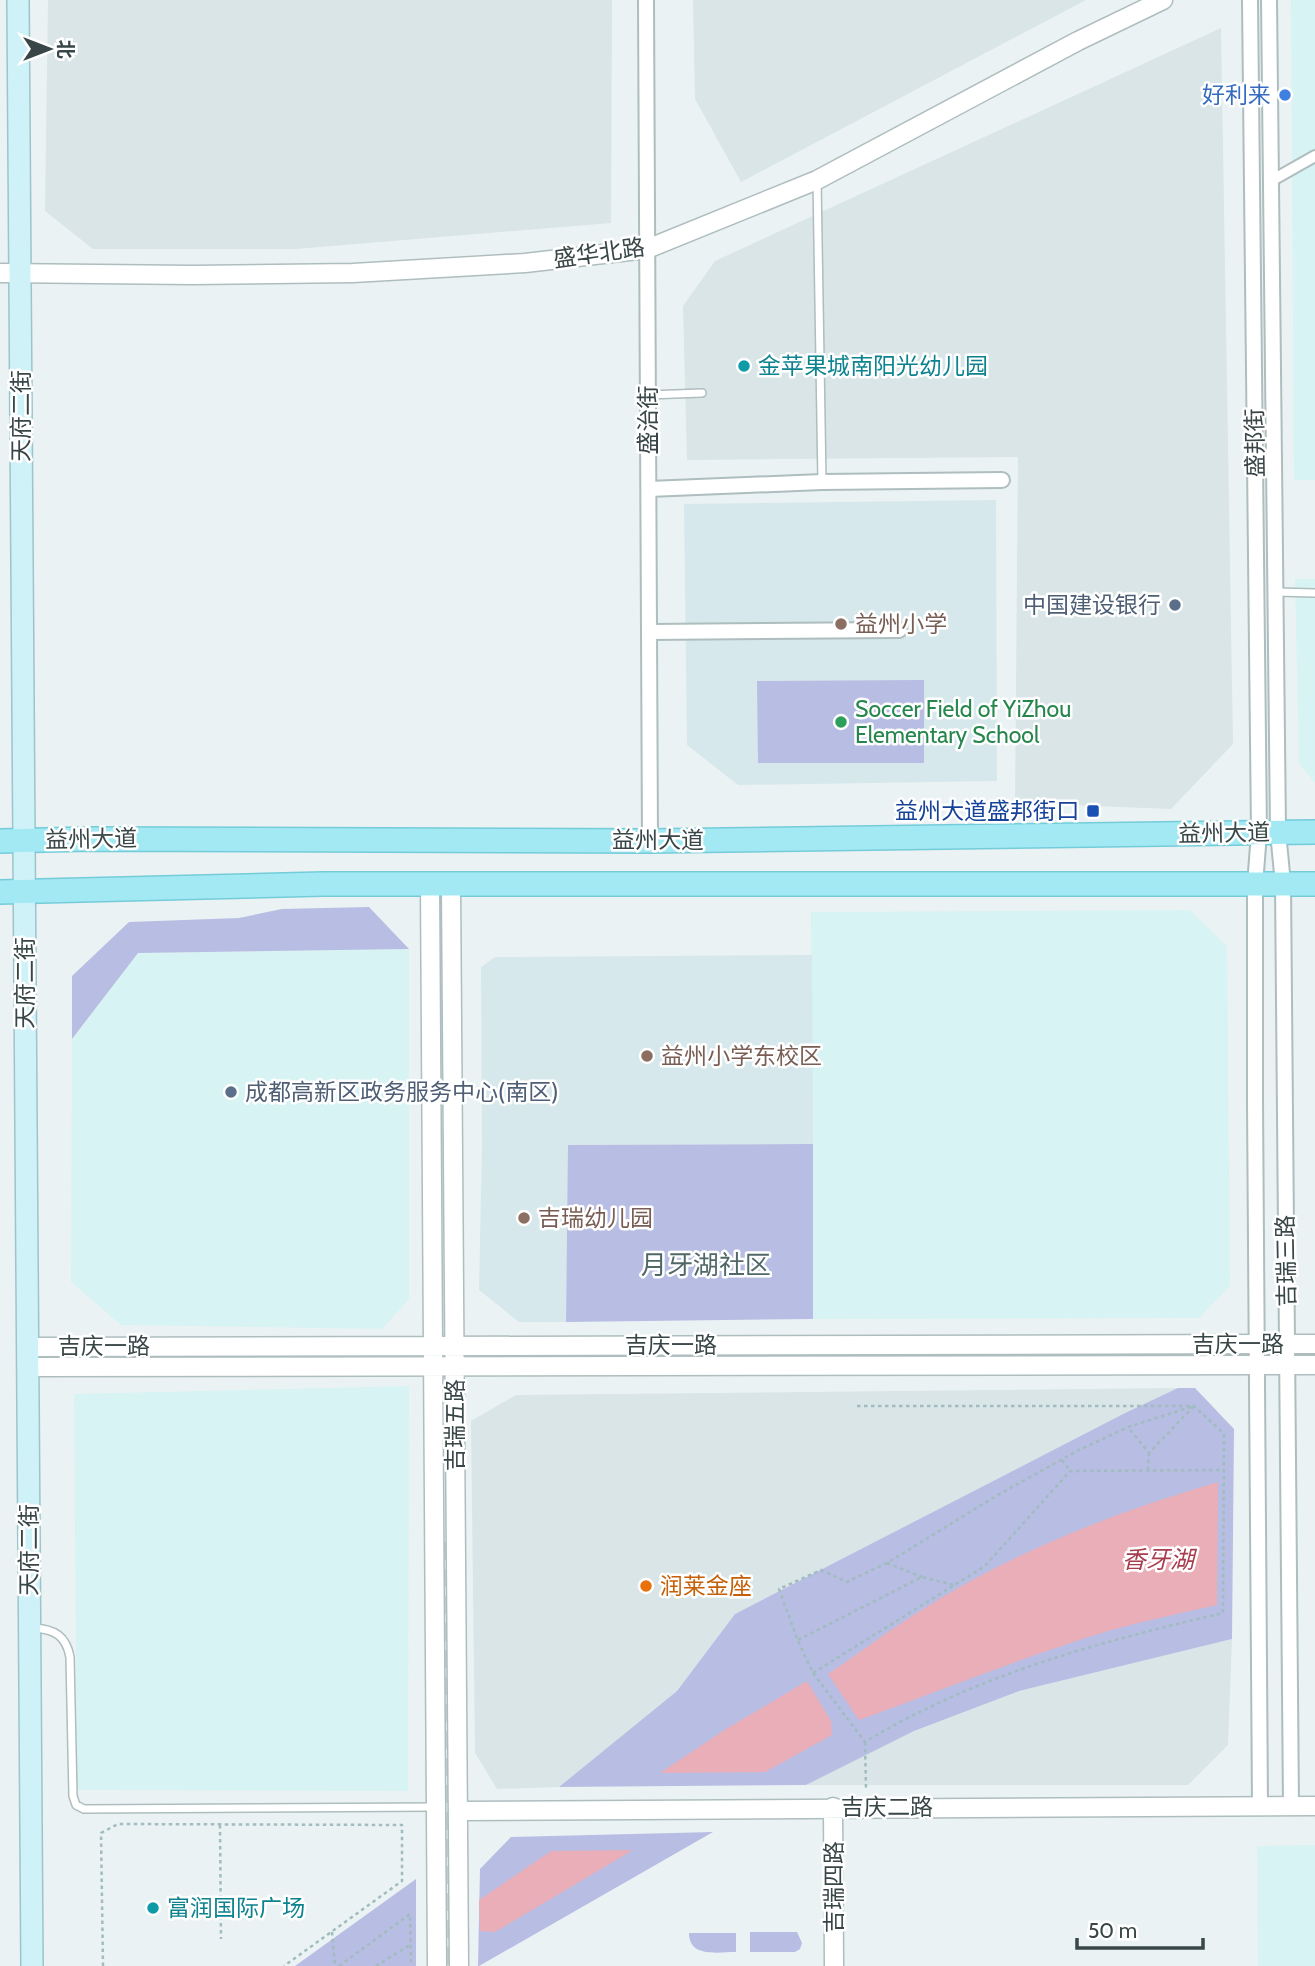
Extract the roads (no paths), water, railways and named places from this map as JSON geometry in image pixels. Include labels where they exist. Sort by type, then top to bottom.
[{"type":"main road","name":"天府二街","points":[[18,0],[10,273],[24,840],[32,1966]]},
{"type":"main road","name":"益州大道","points":[[0,841],[650,841],[1315,832]]},
{"type":"main road","name":"益州大道","points":[[0,892],[323,884],[1315,884]]},
{"type":"street","name":"盛治街","points":[[646,0],[650,841]]},
{"type":"street","name":"盛华北路","points":[[10,273],[353,273],[525,263],[647,249],[817,180],[1078,41],[1163,0]]},
{"type":"street","name":"盛邦街","points":[[1250,0],[1269,832],[1283,884]]},
{"type":"street","name":"盛邦街","points":[[1255,885],[1269,832],[1275,592],[1269,0]]},
{"type":"street","points":[[1271,181],[1315,156]]},
{"type":"street","points":[[649,489],[822,482],[1002,480]]},
{"type":"street","points":[[649,632],[898,629]]},
{"type":"street","name":"吉瑞三路","points":[[1283,884],[1291,1806]]},
{"type":"street","name":"吉瑞五路","points":[[438,1966],[433,1346],[440,885]]},
{"type":"street","name":"吉瑞五路","points":[[440,885],[454,1346],[460,1966]]},
{"type":"street","name":"吉瑞三路","points":[[1255,885],[1260,1806]]},
{"type":"street","name":"吉庆一路","points":[[27,1357],[433,1346],[1315,1344]]},
{"type":"street","name":"吉庆一路","points":[[27,1357],[433,1367],[1315,1365]]},
{"type":"street","name":"吉庆二路","points":[[458,1811],[1315,1806]]},
{"type":"street","name":"吉瑞四路","points":[[833,1807],[834,1966]]},
{"type":"lane","points":[[817,180],[822,482]]},
{"type":"lane","points":[[648,395],[702,393]]},
{"type":"lane","points":[[1275,592],[1315,593]]},
{"type":"lane","points":[[29,1628],[46,1629],[67,1644],[70,1657],[73,1796],[76,1805],[83,1809],[436,1807]]},
{"type":"water","name":"香牙湖","points":[[1218,1482],[1217,1605],[1076,1641],[859,1720],[828,1674],[913,1616],[994,1568],[1104,1520]]},
{"type":"water","points":[[807,1681],[831,1721],[832,1735],[765,1772],[660,1773],[726,1729]]},
{"type":"water","points":[[633,1850],[495,1932],[480,1931],[479,1900],[551,1851]]},
{"type":"tunnel","points":[[442,1378],[441,1356],[1315,1354]]},
{"type":"tunnel","points":[[443,1542],[447,1966]]},
{"type":"place","name":"好利来","points":[[1285,95]]},
{"type":"place","name":"金苹果城南阳光幼儿园","points":[[744,366]]},
{"type":"place","name":"中国建设银行","points":[[1175,605]]},
{"type":"place","name":"益州小学","points":[[841,624]]},
{"type":"place","name":"Soccer Field of YiZhou Elementary School","points":[[841,722]]},
{"type":"place","name":"益州大道盛邦街口","points":[[1093,811]]},
{"type":"place","name":"益州小学东校区","points":[[647,1056]]},
{"type":"place","name":"成都高新区政务服务中心(南区)","points":[[231,1092]]},
{"type":"place","name":"吉瑞幼儿园","points":[[524,1218]]},
{"type":"place","name":"润莱金座","points":[[646,1586]]},
{"type":"place","name":"富润国际广场","points":[[153,1908]]},
{"type":"district","name":"月牙湖社区","points":[[706,1265]]}]
